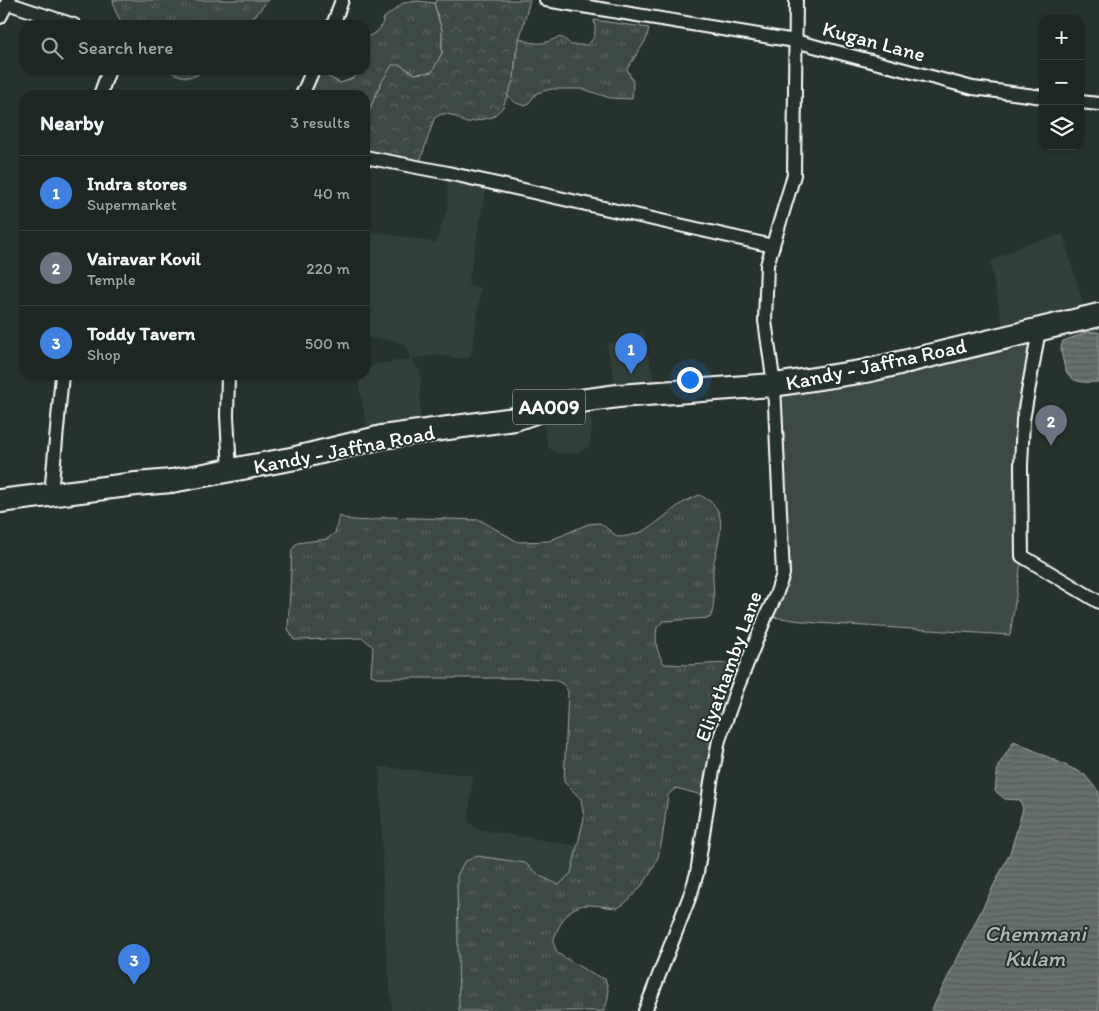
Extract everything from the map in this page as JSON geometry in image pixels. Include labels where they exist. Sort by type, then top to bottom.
[{"type":"highway","name":"Kandy - Jaffna Road","points":[[0,501],[172,481],[230,471],[296,458],[382,437],[515,419],[558,404],[610,397],[774,385],[866,371],[1099,316]]},
{"type":"street","points":[[335,20],[342,0]]},
{"type":"street","name":"Kugan Lane","points":[[546,0],[795,41],[973,88],[1039,96]]},
{"type":"street","name":"Eliyathamby Lane","points":[[645,1011],[697,873],[711,782],[720,740],[736,691],[783,574],[774,385],[765,321],[767,265],[794,175],[796,0]]},
{"type":"street","points":[[0,17],[8,1],[60,20]]},
{"type":"street","points":[[102,90],[106,75]]},
{"type":"street","points":[[304,90],[311,75]]},
{"type":"street","points":[[1084,102],[1099,104]]},
{"type":"street","points":[[370,158],[773,246]]},
{"type":"street","points":[[1039,330],[1022,420],[1022,556],[1099,602]]},
{"type":"street","points":[[51,494],[62,380]]},
{"type":"street","points":[[228,380],[227,416],[230,471]]},
{"type":"shaded area","points":[[448,173],[487,183],[468,285],[479,287],[481,290],[471,356],[466,359],[437,355],[412,359],[420,371],[421,432],[370,440],[359,380],[370,380],[370,367],[377,364],[411,359],[405,345],[395,340],[370,338],[370,231],[436,243],[447,211]]},
{"type":"shaded area","points":[[1063,234],[1087,318],[1005,337],[990,262],[1024,245]]},
{"type":"shaded area","points":[[643,331],[657,394],[618,396],[607,345]]},
{"type":"shaded area","points":[[589,404],[592,429],[589,447],[577,453],[556,453],[548,447],[540,410]]},
{"type":"shaded area","points":[[380,767],[473,775],[468,821],[477,829],[578,846],[571,873],[559,885],[540,876],[525,863],[457,876],[459,1011],[392,1011],[384,924]]},
{"type":"green space","points":[[113,0],[268,0],[255,16],[249,20],[120,20]]},
{"type":"green space","points":[[437,0],[530,0],[516,52],[514,78],[503,107],[493,117],[466,123],[446,114],[438,116],[434,119],[418,168],[370,158],[370,108],[381,83],[392,65],[400,65],[415,74],[432,72],[442,53],[442,30],[434,3]]},
{"type":"green space","points":[[418,1],[434,3],[442,30],[442,53],[432,73],[415,74],[400,65],[381,83],[370,108],[370,90],[304,90],[312,75],[324,75],[341,83],[356,75],[370,75],[370,36],[381,28],[383,19],[403,3]]},
{"type":"green space","points":[[594,20],[649,28],[646,40],[627,69],[633,82],[632,99],[610,98],[583,89],[551,89],[537,93],[526,106],[516,103],[507,95],[514,78],[519,38],[529,42],[540,43],[562,38],[571,45],[587,45],[595,34]]},
{"type":"green space","points":[[179,75],[197,75],[190,77]]},
{"type":"green space","points":[[1039,330],[1023,420],[1022,556],[1010,635],[816,623],[766,616],[783,574],[774,385]]},
{"type":"green space","points":[[699,495],[710,501],[717,509],[721,527],[713,569],[714,601],[712,613],[710,618],[664,621],[657,627],[656,642],[659,655],[664,664],[687,665],[748,662],[709,797],[676,788],[668,795],[657,860],[637,891],[618,908],[590,905],[576,908],[566,916],[558,928],[553,942],[557,953],[592,974],[605,979],[608,995],[604,1011],[459,1011],[457,876],[464,862],[477,856],[525,863],[540,876],[559,885],[571,873],[584,818],[581,799],[564,782],[568,691],[563,684],[555,680],[527,678],[379,678],[371,675],[373,647],[363,638],[294,640],[288,629],[292,550],[297,543],[327,539],[335,533],[339,516],[362,521],[385,517],[480,520],[518,542],[549,541],[588,524],[600,523],[618,537],[628,536],[645,530],[681,504]]},
{"type":"water","points":[[1088,332],[1099,332],[1099,382],[1080,382],[1075,380],[1065,368],[1062,355],[1063,341]]},
{"type":"water","name":"Chemmani Kulam","points":[[1014,741],[1084,774],[1099,792],[1099,1011],[931,1011],[1010,853],[1023,809],[1020,800],[1005,799],[995,791],[998,766]]},
{"type":"place","name":"Indra stores","points":[[631,374]]},
{"type":"place","name":"Vairavar Kovil","points":[[1051,446]]},
{"type":"place","name":"Toddy Tavern","points":[[134,985]]}]
